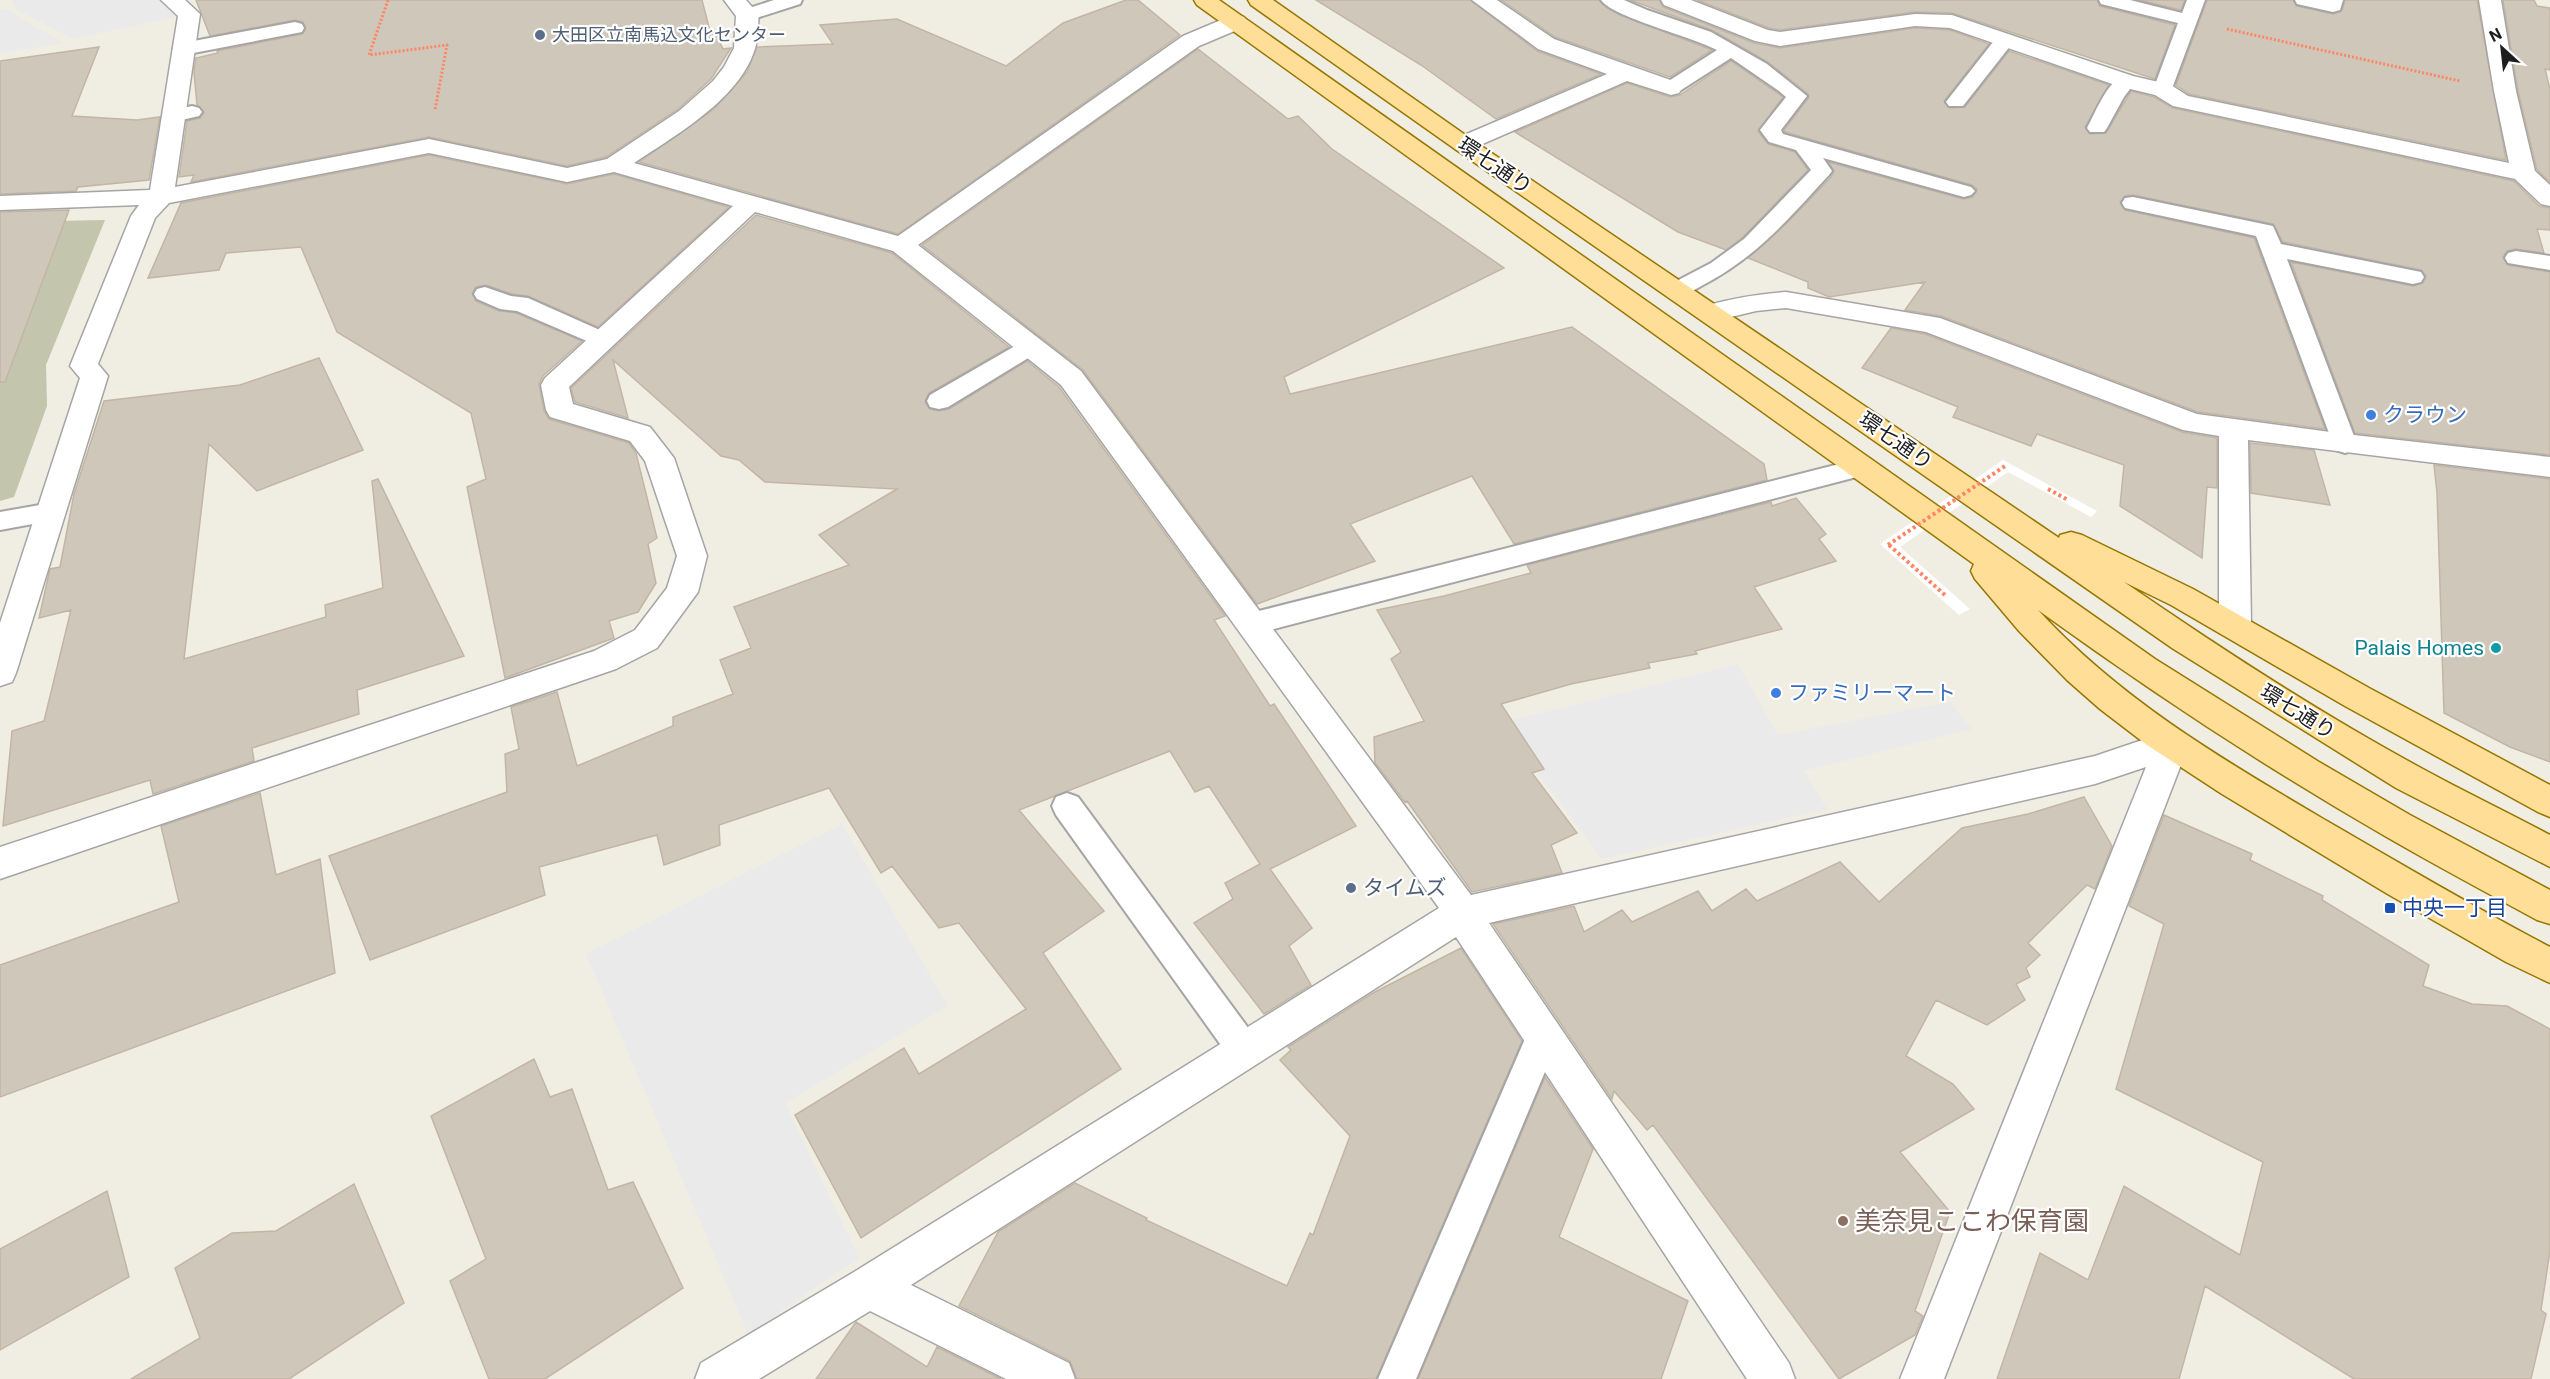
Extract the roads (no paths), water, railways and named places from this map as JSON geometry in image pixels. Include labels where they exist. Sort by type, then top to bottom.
[{"type":"main road","name":"環七通り","points":[[1205,0],[1859,468],[2143,668],[2307,772],[2398,826],[2550,908]]},
{"type":"main road","name":"環七通り","points":[[1259,0],[1463,144],[2183,639],[2289,707],[2408,778],[2550,852]]},
{"type":"main road","points":[[2004,516],[2092,552],[2235,626],[2376,708],[2550,802]]},
{"type":"main road","points":[[1960,539],[2011,602],[2069,663],[2113,701],[2172,744],[2385,874],[2550,966]]},
{"type":"street","points":[[0,673],[94,376],[84,366],[143,216],[161,197],[183,114],[183,50],[189,14],[172,0]]},
{"type":"street","points":[[1483,0],[1546,44],[1671,88]]},
{"type":"street","points":[[1672,0],[1763,36],[1780,39],[1915,20],[1952,22],[2126,81],[2163,90],[2181,101],[2523,173],[2548,196]]},
{"type":"street","points":[[2490,0],[2505,91],[2523,173]]},
{"type":"street","points":[[0,203],[161,197],[429,146],[567,174],[615,165],[702,103],[726,81],[745,50],[741,7]]},
{"type":"street","points":[[902,245],[1191,41],[1236,22]]},
{"type":"street","points":[[1463,144],[1618,78],[1621,72]]},
{"type":"street","points":[[615,165],[902,245],[1071,378],[1445,886],[1773,1379]]},
{"type":"street","points":[[0,863],[605,660],[646,639],[682,592],[692,556],[659,458],[640,434],[560,410],[555,385],[749,204]]},
{"type":"street","points":[[1710,313],[1756,303],[1786,300],[1931,324],[2193,423],[2345,444],[2550,467]]},
{"type":"street","points":[[2233,429],[2235,626]]},
{"type":"street","points":[[717,1379],[869,1287],[1462,913],[2095,770],[2172,744]]},
{"type":"street","points":[[1922,1379],[2172,744]]},
{"type":"street","points":[[869,1287],[1053,1379]]},
{"type":"lane","points":[[741,7],[793,0]]},
{"type":"lane","points":[[1610,0],[1643,17],[1693,31],[1730,50],[1785,86],[1797,96],[1770,130],[1776,138],[1964,191]]},
{"type":"lane","points":[[2108,0],[2189,20]]},
{"type":"lane","points":[[2163,90],[2196,0]]},
{"type":"lane","points":[[2304,0],[2333,6],[2334,0]]},
{"type":"lane","points":[[183,50],[295,28]]},
{"type":"lane","points":[[1956,102],[2004,40]]},
{"type":"lane","points":[[1671,88],[1730,50]]},
{"type":"lane","points":[[2097,128],[2115,95],[2126,81]]},
{"type":"lane","points":[[1677,290],[1719,268],[1752,243],[1822,171],[1803,145]]},
{"type":"lane","points":[[2133,203],[2265,231],[2345,444]]},
{"type":"lane","points":[[2272,249],[2413,278]]},
{"type":"lane","points":[[2516,258],[2550,263]]},
{"type":"lane","points":[[485,294],[508,304],[520,303],[603,340]]},
{"type":"lane","points":[[939,401],[1030,347]]},
{"type":"lane","points":[[1251,624],[1859,468]]},
{"type":"lane","points":[[0,521],[51,512]]},
{"type":"lane","points":[[1067,806],[1245,1051]]},
{"type":"lane","points":[[1397,1379],[1543,1036]]},
{"type":"place","name":"大田区立南馬込文化センター","points":[[540,35]]},
{"type":"place","name":"クラウン","points":[[2371,415]]},
{"type":"place","name":"Palais Homes","points":[[2496,648]]},
{"type":"place","name":"ファミリーマート","points":[[1776,693]]},
{"type":"place","name":"タイムズ","points":[[1351,888]]},
{"type":"place","name":"中央一丁目","points":[[2390,908]]},
{"type":"place","name":"美奈見ここわ保育園","points":[[1843,1221]]}]
